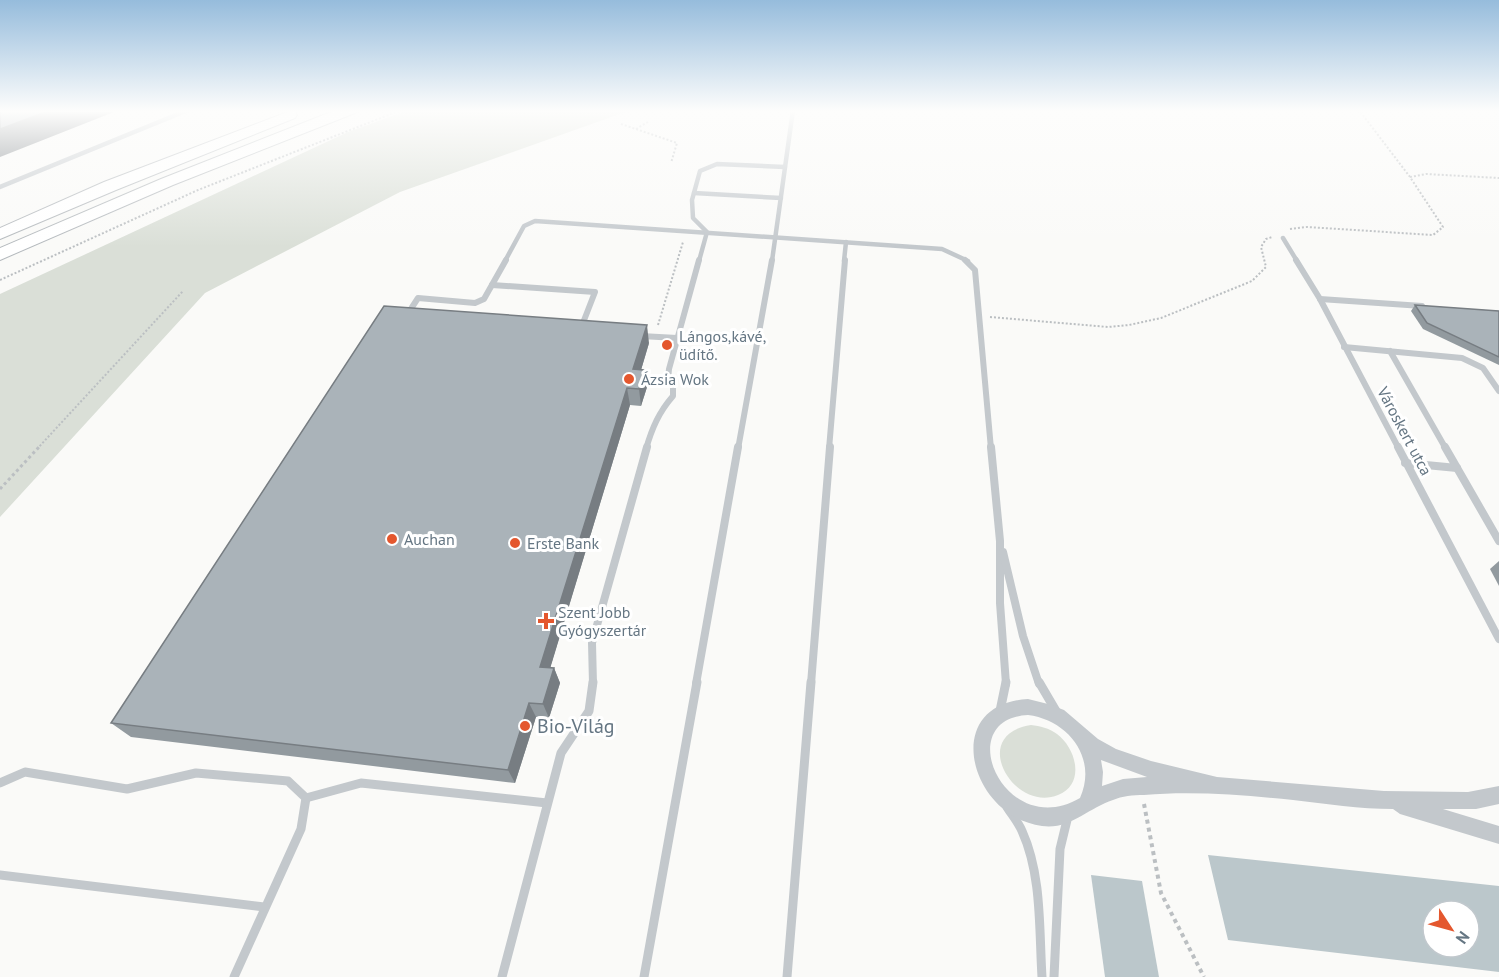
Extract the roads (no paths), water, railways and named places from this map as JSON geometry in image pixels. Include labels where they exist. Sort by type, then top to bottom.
[{"type":"highway","points":[[0,234],[188,156]]},
{"type":"highway","points":[[0,255],[167,182],[234,156]]},
{"type":"street","points":[[1217,786],[1131,764],[1106,754],[1086,742],[1065,721],[1051,712],[1020,707],[1007,711],[995,718],[985,730],[981,745],[982,762],[988,779],[999,795],[1025,813],[1054,818],[1068,816],[1087,803],[1121,788],[1217,786],[1380,800],[1474,800],[1499,795]]},
{"type":"street","points":[[1086,742],[1094,758],[1096,774],[1094,789],[1087,803]]},
{"type":"street","points":[[1380,800],[1455,820],[1499,835]]},
{"type":"lane","points":[[0,187],[77,156]]},
{"type":"lane","points":[[644,977],[776,237],[787,156]]},
{"type":"lane","points":[[707,232],[693,218],[693,193],[700,171],[717,164],[785,167]]},
{"type":"lane","points":[[693,193],[781,198]]},
{"type":"lane","points":[[405,318],[418,298],[480,302],[492,285],[524,226],[535,221],[942,249],[954,252],[968,261],[975,270],[1000,541],[1000,603],[1007,678],[1003,707],[995,718]]},
{"type":"lane","points":[[502,977],[561,753],[589,711],[593,686],[592,643],[652,428],[661,410],[673,396],[673,387],[668,380],[677,338],[707,232]]},
{"type":"lane","name":"Városkert utca","points":[[1284,236],[1320,299],[1405,463],[1498,634]]},
{"type":"lane","points":[[787,977],[846,242]]},
{"type":"lane","points":[[492,285],[595,292],[580,332],[591,332]]},
{"type":"lane","points":[[1320,299],[1427,307]]},
{"type":"lane","points":[[635,335],[677,338]]},
{"type":"lane","points":[[1344,347],[1462,358],[1483,368],[1499,391]]},
{"type":"lane","points":[[1390,351],[1499,541]]},
{"type":"lane","points":[[1405,463],[1457,468]]},
{"type":"lane","points":[[1000,541],[1036,678],[1049,703],[1065,721]]},
{"type":"lane","points":[[0,783],[25,772],[127,789],[196,773],[288,781],[306,798]]},
{"type":"lane","points":[[306,798],[361,783],[548,803]]},
{"type":"lane","points":[[999,795],[1021,828],[1026,844],[1033,881],[1042,977]]},
{"type":"lane","points":[[234,977],[301,829],[306,798]]},
{"type":"lane","points":[[1054,977],[1060,849],[1068,816]]},
{"type":"lane","points":[[0,876],[264,907]]},
{"type":"place","name":"Lángos,kávé, üdítő.","points":[[667,345]]},
{"type":"place","name":"Ázsia Wok","points":[[629,379]]},
{"type":"place","name":"Auchan","points":[[392,539]]},
{"type":"place","name":"Erste Bank","points":[[515,543]]},
{"type":"place","name":"Szent Jobb Gyógyszertár","points":[[546,621]]},
{"type":"place","name":"Bio-Világ","points":[[525,726]]}]
